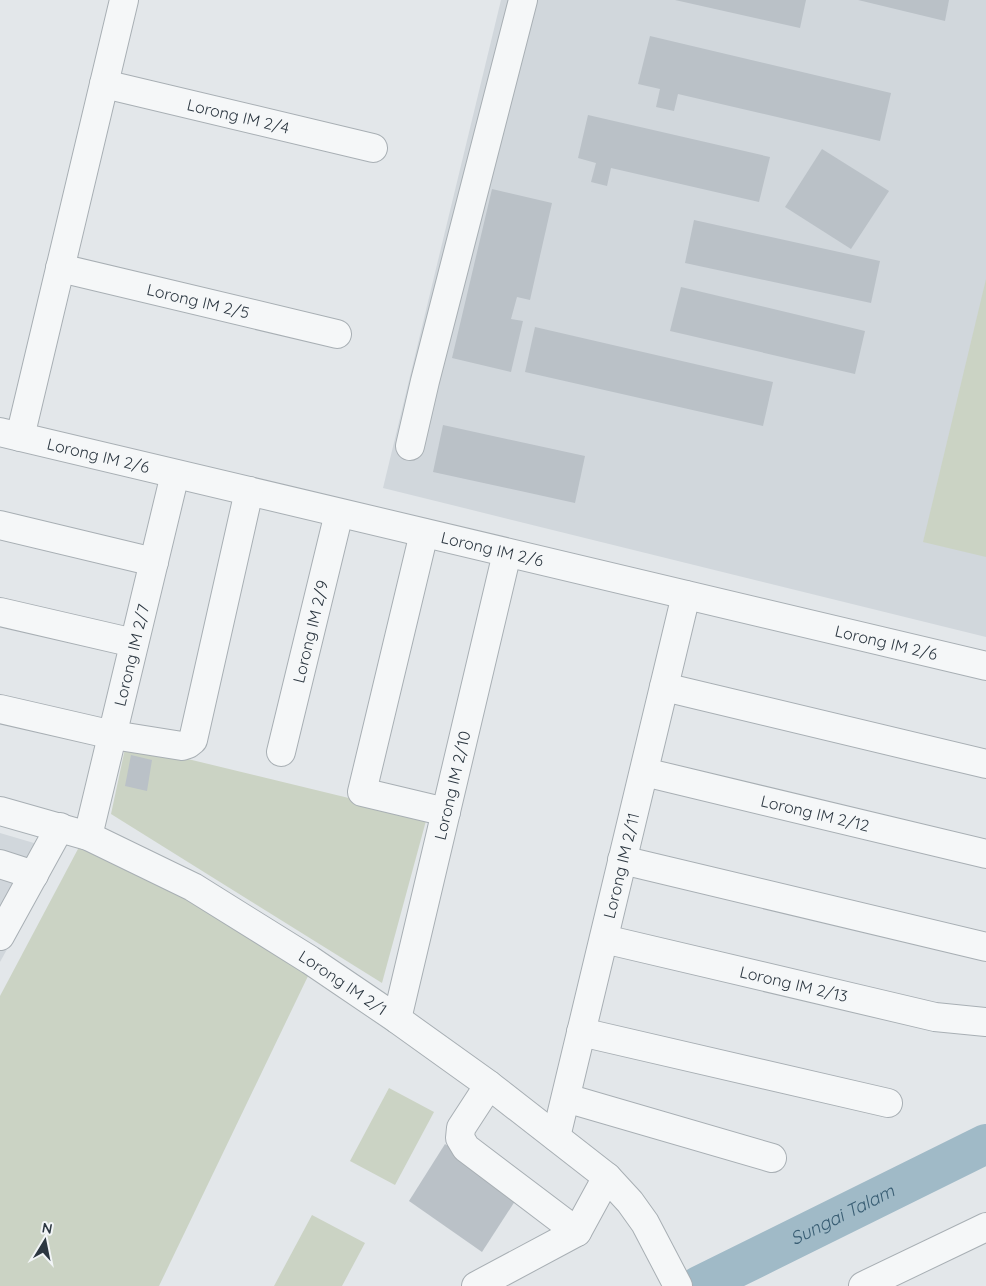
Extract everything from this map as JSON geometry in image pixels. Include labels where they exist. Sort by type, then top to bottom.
[{"type":"street","points":[[10,435],[60,268],[124,0]]},
{"type":"street","points":[[410,446],[523,0]]},
{"type":"street","name":"Lorong IM 2/4","points":[[104,84],[373,148]]},
{"type":"street","name":"Lorong IM 2/5","points":[[60,268],[337,334]]},
{"type":"street","name":"Lorong IM 2/6","points":[[10,435],[986,666]]},
{"type":"street","name":"Lorong IM 2/7","points":[[88,836],[175,474]]},
{"type":"street","points":[[0,709],[113,735],[182,746],[193,740],[248,491]]},
{"type":"street","name":"Lorong IM 2/9","points":[[282,752],[338,513]]},
{"type":"street","points":[[0,525],[154,562]]},
{"type":"street","points":[[424,533],[362,792],[446,812]]},
{"type":"street","name":"Lorong IM 2/10","points":[[397,1019],[507,553]]},
{"type":"street","name":"Lorong IM 2/11","points":[[556,1137],[686,595]]},
{"type":"street","points":[[0,612],[134,644]]},
{"type":"street","points":[[664,687],[986,764]]},
{"type":"street","name":"Lorong IM 2/12","points":[[644,772],[986,854]]},
{"type":"street","name":"Lorong IM 2/1","points":[[0,811],[88,836],[193,887],[310,960],[397,1019],[490,1085],[607,1177],[630,1202],[644,1223],[678,1286]]},
{"type":"street","points":[[0,936],[60,827]]},
{"type":"street","points":[[622,860],[986,947]]},
{"type":"street","points":[[0,864],[34,875]]},
{"type":"street","name":"Lorong IM 2/13","points":[[604,939],[935,1017],[986,1022]]},
{"type":"street","points":[[581,1032],[888,1103]]},
{"type":"street","points":[[490,1085],[461,1128],[460,1138],[466,1148],[577,1232]]},
{"type":"street","points":[[566,1098],[772,1158]]},
{"type":"street","points":[[476,1286],[577,1232],[607,1177]]},
{"type":"street","points":[[863,1286],[986,1226]]},
{"type":"shaded area","points":[[501,0],[986,0],[986,637],[383,488]]},
{"type":"shaded area","points":[[0,833],[61,851],[0,962]]},
{"type":"green space","points":[[986,279],[986,557],[923,542]]},
{"type":"green space","points":[[126,744],[427,817],[382,983],[111,814]]},
{"type":"green space","points":[[87,832],[309,974],[159,1286],[0,1286],[0,996]]},
{"type":"green space","points":[[389,1088],[434,1112],[395,1185],[350,1161]]},
{"type":"green space","points":[[312,1215],[365,1243],[342,1286],[274,1286]]},
{"type":"building","points":[[675,0],[806,0],[800,28]]},
{"type":"building","points":[[858,0],[949,0],[945,21]]},
{"type":"building","points":[[650,36],[891,93],[880,141],[678,94],[674,111],[656,107],[660,89],[638,84]]},
{"type":"building","points":[[588,115],[770,157],[759,202],[611,168],[607,186],[591,182],[596,163],[578,158]]},
{"type":"building","points":[[822,149],[889,191],[851,249],[785,207]]},
{"type":"building","points":[[492,189],[552,203],[530,300],[517,297],[511,319],[523,321],[511,372],[452,358]]},
{"type":"building","points":[[694,220],[880,261],[871,303],[685,263]]},
{"type":"building","points":[[681,287],[865,331],[855,374],[670,331]]},
{"type":"building","points":[[535,327],[773,382],[763,426],[525,372]]},
{"type":"building","points":[[443,425],[585,456],[575,503],[433,472]]},
{"type":"building","points":[[131,755],[152,760],[147,791],[125,786]]},
{"type":"building","points":[[445,1144],[519,1195],[482,1252],[409,1201]]},
{"type":"waterway","name":"Sungai Talam","points":[[699,1286],[986,1144]]}]
